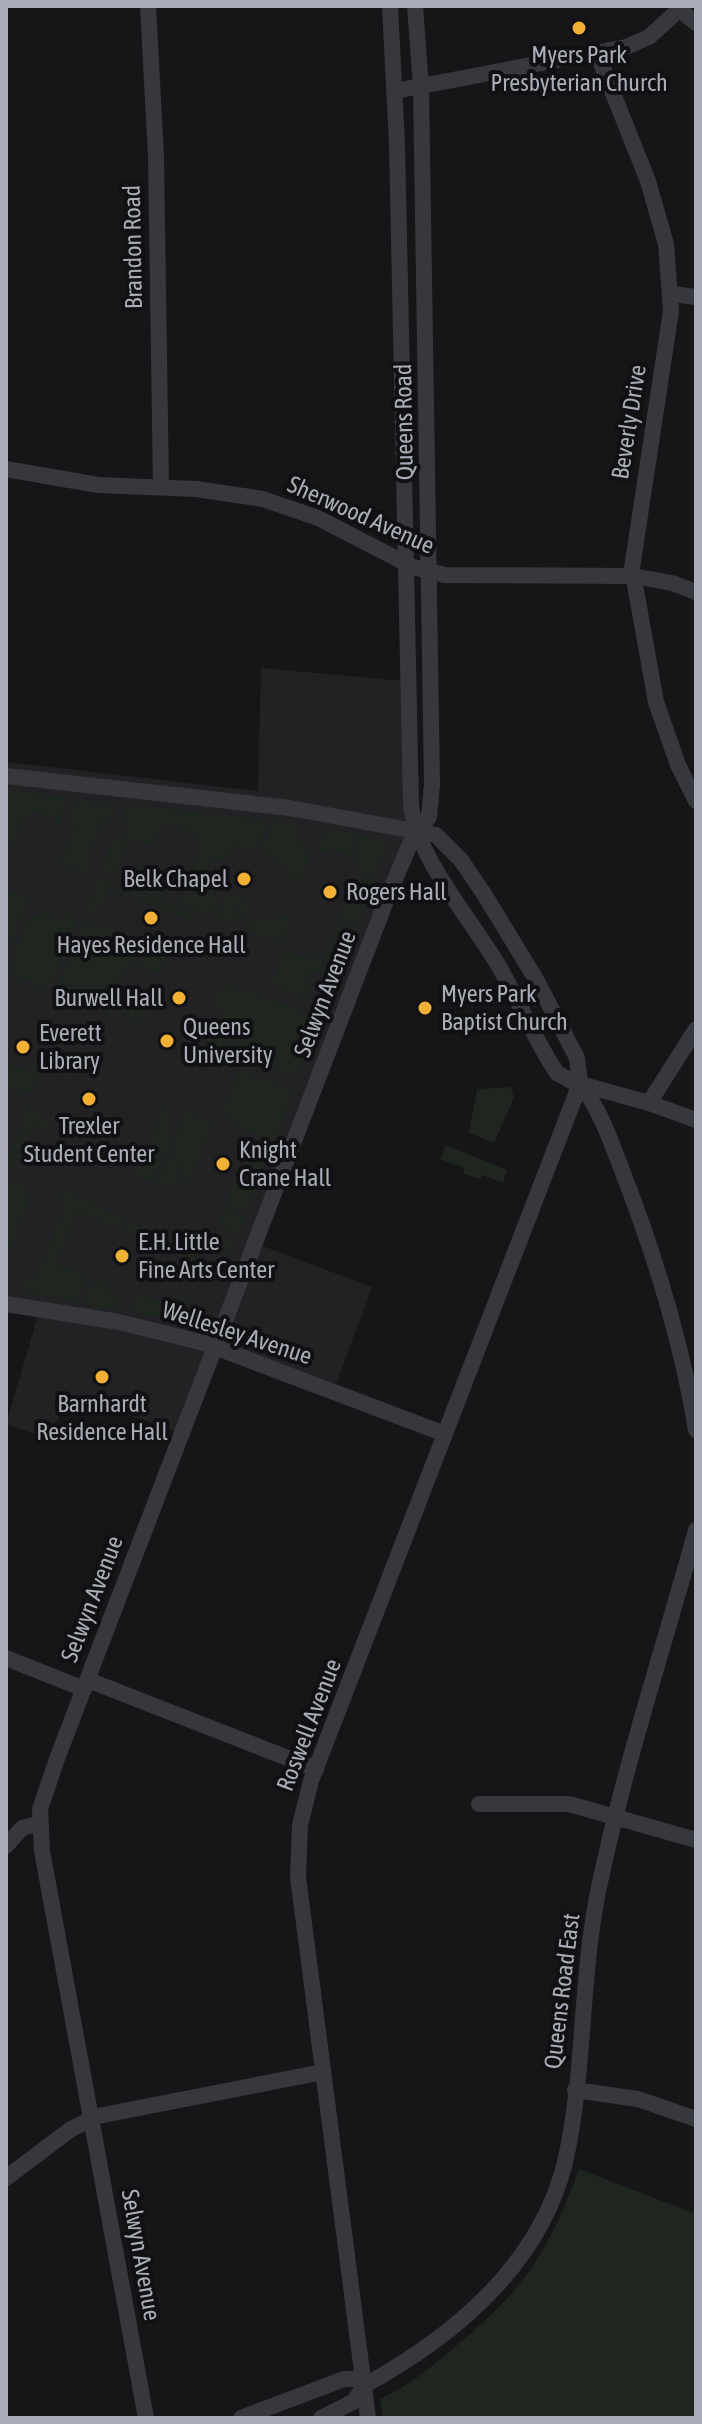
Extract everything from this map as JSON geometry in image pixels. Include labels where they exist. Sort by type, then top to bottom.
[{"type":"street","name":"Brandon Road","points":[[148,6],[156,156],[161,487]]},
{"type":"street","name":"Queens Road","points":[[390,6],[395,91],[411,804],[416,831],[425,853],[503,973],[553,1068],[563,1078],[580,1084]]},
{"type":"street","name":"Queens Road","points":[[415,6],[421,87],[432,785],[429,817],[416,831]]},
{"type":"street","points":[[395,91],[597,53],[649,37],[681,8],[696,23]]},
{"type":"street","name":"Beverly Drive","points":[[597,53],[662,221],[672,294],[633,554],[633,576],[656,702],[678,765],[696,801]]},
{"type":"street","points":[[672,294],[696,297]]},
{"type":"street","points":[[401,322],[426,321]]},
{"type":"street","name":"Sherwood Avenue","points":[[6,469],[82,483],[227,492],[292,508],[431,572],[462,576],[633,576],[672,583],[696,592]]},
{"type":"street","points":[[6,776],[268,805],[416,831],[436,835],[461,860]]},
{"type":"street","points":[[432,785],[444,828],[559,1021],[579,1064],[580,1084],[598,1111],[646,1235],[676,1336],[696,1430]]},
{"type":"street","name":"Selwyn Avenue","points":[[146,2418],[38,1824],[42,1802],[86,1684],[416,831]]},
{"type":"street","points":[[649,1103],[696,1029]]},
{"type":"street","points":[[580,1084],[696,1120]]},
{"type":"street","name":"Roswell Avenue","points":[[368,2418],[297,1867],[302,1812],[580,1084]]},
{"type":"street","name":"Wellesley Avenue","points":[[6,1304],[119,1322],[215,1346],[445,1434]]},
{"type":"street","name":"Queens Road East","points":[[321,2418],[353,2402],[365,2385],[430,2347],[477,2306],[528,2245],[546,2214],[564,2165],[575,2090],[588,1952],[617,1816],[694,1541]]},
{"type":"street","points":[[6,1658],[86,1684],[316,1769]]},
{"type":"street","points":[[479,1804],[555,1803],[617,1816],[696,1840]]},
{"type":"street","points":[[6,1846],[22,1828],[38,1824]]},
{"type":"street","points":[[6,2178],[71,2129],[91,2118],[323,2072]]},
{"type":"street","points":[[575,2090],[638,2099],[696,2119]]},
{"type":"street","points":[[241,2418],[344,2379],[356,2379],[365,2385]]},
{"type":"shaded area","name":"Queens University","points":[[261,668],[404,681],[406,841],[252,1242],[372,1287],[336,1384],[212,1339],[179,1432],[66,1394],[51,1439],[6,1424],[42,1302],[6,1297],[6,762],[258,791]]},
{"type":"shaded area","points":[[6,789],[68,798],[56,829],[56,820],[33,811],[28,820],[23,818],[9,854],[6,853]]},
{"type":"shaded area","points":[[77,799],[92,801],[96,808],[103,802],[117,804],[110,821],[103,818],[86,863],[92,870],[85,873],[62,865],[57,859],[58,854],[63,859],[75,827],[70,820]]},
{"type":"shaded area","points":[[126,805],[269,820],[259,846],[247,850],[233,845],[227,862],[213,859],[205,874],[218,900],[212,917],[178,903],[180,897],[186,899],[190,886],[186,884],[201,846],[196,842],[198,834],[167,822],[164,829],[159,828],[152,845],[123,837],[128,823],[121,819]]},
{"type":"shaded area","points":[[274,820],[296,823],[297,838],[310,853],[300,885],[284,874],[287,865],[269,858],[263,848]]},
{"type":"shaded area","points":[[327,829],[356,834],[350,856],[329,848],[327,853],[317,849]]},
{"type":"shaded area","points":[[360,835],[387,842],[374,878],[357,871],[358,862],[353,858]]},
{"type":"shaded area","points":[[122,839],[129,842],[116,874],[102,871],[112,841]]},
{"type":"shaded area","points":[[149,852],[140,877],[145,885],[167,893],[164,901],[121,882]]},
{"type":"shaded area","points":[[356,875],[374,881],[357,925],[339,918]]},
{"type":"shaded area","points":[[100,876],[112,881],[103,904],[92,914],[84,914]]},
{"type":"shaded area","points":[[119,885],[194,914],[196,922],[119,893],[115,901],[110,900]]},
{"type":"shaded area","points":[[12,891],[30,898],[6,954],[6,892]]},
{"type":"shaded area","points":[[227,892],[250,901],[243,920],[238,905],[234,908],[240,920],[228,923],[215,918]]},
{"type":"shaded area","points":[[67,912],[76,916],[77,921],[50,990],[35,988],[30,979],[20,982],[12,978],[9,968],[28,918],[47,913],[59,919]]},
{"type":"shaded area","points":[[283,916],[291,920],[282,944],[243,929],[245,923]]},
{"type":"shaded area","points":[[84,920],[143,940],[133,966],[118,975],[118,984],[123,992],[114,1017],[60,997],[56,992]]},
{"type":"shaded area","points":[[338,921],[355,928],[341,967],[309,954],[310,951],[324,956]]},
{"type":"shaded area","points":[[147,946],[167,955],[164,973],[139,969]]},
{"type":"shaded area","points":[[284,949],[292,951],[295,957],[303,955],[339,969],[334,984],[324,980],[319,971],[310,972],[306,980],[311,988],[306,999],[271,985]]},
{"type":"shaded area","points":[[230,984],[321,1018],[301,1071],[294,1069],[291,1076],[271,1068],[277,1061],[228,1042],[219,1049],[207,1043],[203,1031],[207,1017],[222,1020],[225,1012],[213,1004],[219,991]]},
{"type":"shaded area","points":[[131,995],[151,1006],[144,1021],[137,1022],[122,1015],[125,1000]]},
{"type":"shaded area","points":[[38,1053],[48,1057],[35,1090],[25,1093],[6,1086],[6,1063],[30,1072]]},
{"type":"shaded area","points":[[241,1070],[293,1090],[275,1141],[238,1127],[223,1110],[237,1072]]},
{"type":"shaded area","points":[[511,1087],[514,1098],[494,1143],[469,1133],[477,1089]]},
{"type":"shaded area","points":[[163,1102],[166,1104],[172,1139],[153,1182],[135,1175]]},
{"type":"shaded area","points":[[29,1105],[54,1127],[46,1131],[36,1124],[17,1151],[24,1156],[20,1165],[11,1165],[8,1171],[14,1176],[6,1173],[6,1165]]},
{"type":"shaded area","points":[[186,1111],[213,1122],[190,1180],[180,1180],[174,1139]]},
{"type":"shaded area","points":[[258,1139],[269,1143],[271,1148],[261,1176],[246,1171]]},
{"type":"shaded area","points":[[172,1144],[178,1181],[172,1188],[157,1183]]},
{"type":"shaded area","points":[[446,1145],[507,1170],[503,1183],[483,1175],[480,1179],[464,1174],[464,1168],[440,1159]]},
{"type":"shaded area","points":[[236,1177],[258,1185],[249,1208],[243,1211],[225,1204]]},
{"type":"shaded area","points":[[6,1179],[25,1187],[30,1199],[6,1259]]},
{"type":"shaded area","points":[[61,1190],[95,1202],[95,1206],[146,1229],[143,1237],[76,1212],[57,1264],[87,1276],[77,1302],[21,1292],[24,1278],[35,1280],[66,1200],[58,1196]]},
{"type":"shaded area","points":[[225,1208],[242,1215],[244,1220],[238,1235],[218,1227]]},
{"type":"shaded area","points":[[216,1233],[236,1240],[228,1256],[179,1239],[180,1236],[206,1244]]},
{"type":"shaded area","points":[[168,1238],[190,1246],[207,1267],[197,1275],[189,1271],[193,1260],[165,1245]]},
{"type":"shaded area","points":[[93,1278],[111,1285],[109,1292],[120,1297],[115,1310],[83,1304]]},
{"type":"shaded area","points":[[136,1294],[176,1305],[180,1295],[188,1299],[190,1312],[169,1319],[129,1312]]},
{"type":"shaded area","points":[[579,2169],[696,2214],[696,2418],[383,2418],[380,2399],[437,2362],[479,2326],[516,2288],[556,2225]]},
{"type":"place","name":"Myers Park Presbyterian Church","points":[[579,28]]},
{"type":"place","name":"Belk Chapel","points":[[244,879]]},
{"type":"place","name":"Rogers Hall","points":[[330,892]]},
{"type":"place","name":"Hayes Residence Hall","points":[[151,918]]},
{"type":"place","name":"Burwell Hall","points":[[179,998]]},
{"type":"place","name":"Myers Park Baptist Church","points":[[425,1008]]},
{"type":"place","name":"Queens University","points":[[167,1041]]},
{"type":"place","name":"Everett Library","points":[[23,1047]]},
{"type":"place","name":"Trexler Student Center","points":[[89,1099]]},
{"type":"place","name":"Knight Crane Hall","points":[[223,1164]]},
{"type":"place","name":"E.H. Little Fine Arts Center","points":[[122,1256]]},
{"type":"place","name":"Barnhardt Residence Hall","points":[[102,1377]]}]
